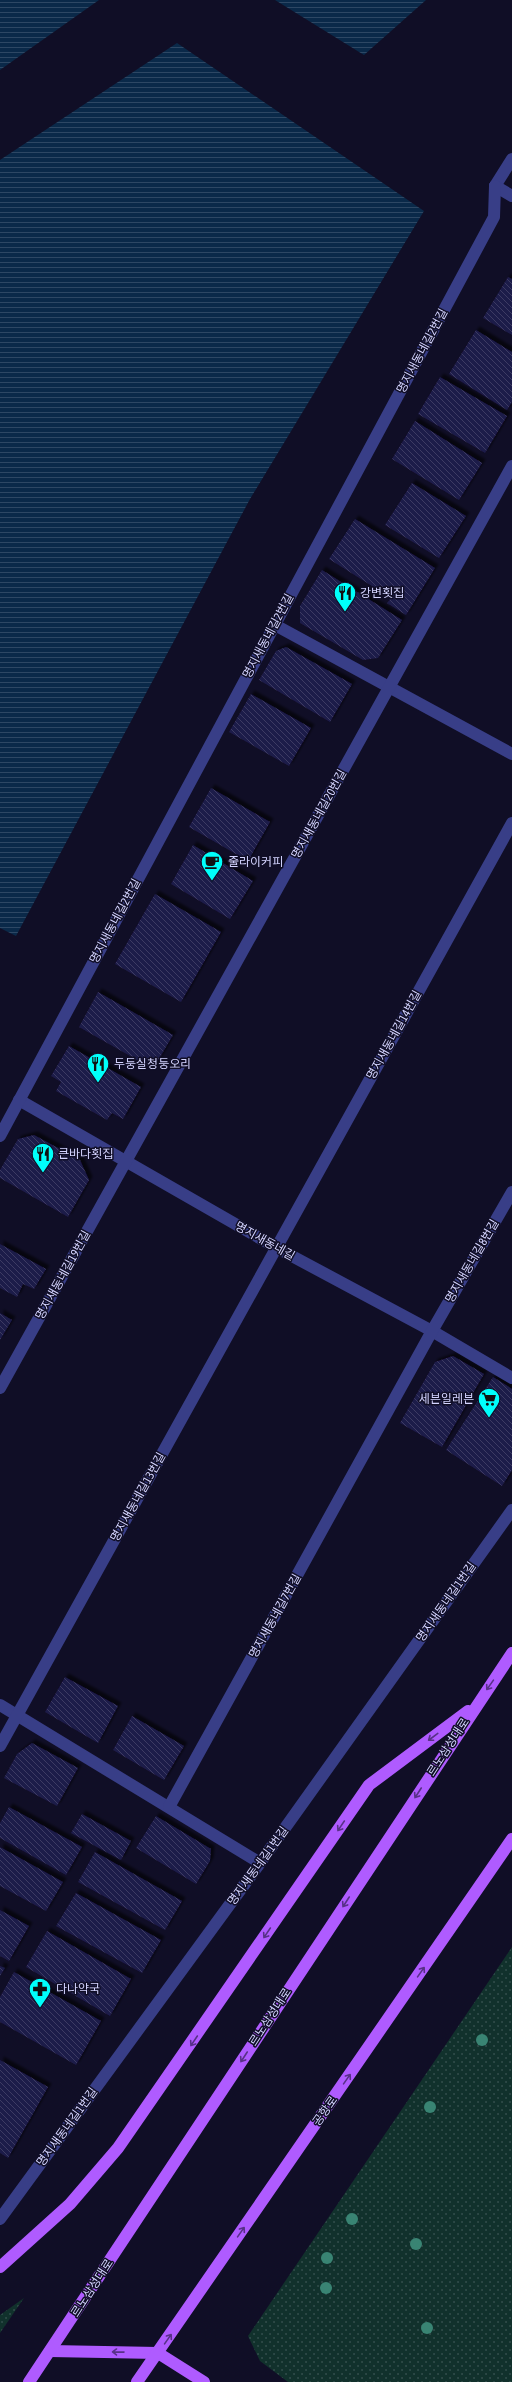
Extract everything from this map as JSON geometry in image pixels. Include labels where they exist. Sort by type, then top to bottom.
[{"type":"main road","name":"르노삼성대로","points":[[29,2382],[512,1653]]},
{"type":"main road","points":[[0,2267],[70,2204],[118,2148],[369,1785],[476,1706]]},
{"type":"main road","name":"공항로","points":[[137,2382],[512,1840]]},
{"type":"main road","points":[[50,2351],[158,2352],[204,2382]]},
{"type":"street","points":[[512,159],[496,186],[512,196]]},
{"type":"street","name":"명지새동네길2번길","points":[[19,1100],[494,218],[496,186]]},
{"type":"street","name":"명지새동네길20번길","points":[[126,1162],[512,466]]},
{"type":"street","points":[[275,625],[512,754]]},
{"type":"street","name":"명지새동네길14번길","points":[[277,1248],[512,823]]},
{"type":"street","points":[[0,1136],[19,1100]]},
{"type":"street","name":"명지새동네길","points":[[19,1100],[277,1248],[432,1331],[512,1378]]},
{"type":"street","name":"명지새동네길19번길","points":[[0,1388],[126,1162]]},
{"type":"street","name":"명지새동네길8번길","points":[[432,1331],[512,1192]]},
{"type":"street","name":"명지새동네길13번길","points":[[0,1746],[277,1248]]},
{"type":"street","name":"명지새동네길7번길","points":[[170,1807],[432,1331]]},
{"type":"street","name":"명지새동네길1번길","points":[[0,2219],[260,1863],[512,1510]]},
{"type":"street","points":[[0,1705],[260,1863]]},
{"type":"green space","points":[[512,1947],[512,2382],[288,2382],[260,2361],[248,2336]]},
{"type":"green space","points":[[24,2298],[0,2333],[0,2315]]},
{"type":"water","points":[[0,0],[99,0],[0,70]]},
{"type":"water","points":[[275,0],[426,0],[364,55]]},
{"type":"water","points":[[177,43],[424,211],[250,499],[16,936],[0,928],[0,160]]},
{"type":"building","points":[[508,277],[512,279],[512,335],[483,318]]},
{"type":"building","points":[[476,330],[512,352],[512,402],[507,410],[449,374]]},
{"type":"building","points":[[440,377],[507,416],[485,453],[418,414]]},
{"type":"building","points":[[415,421],[482,463],[459,500],[392,459]]},
{"type":"building","points":[[412,483],[466,516],[439,558],[385,525]]},
{"type":"building","points":[[355,519],[435,568],[406,615],[387,603],[391,598],[329,559]]},
{"type":"building","name":"강변횟집","points":[[322,570],[402,620],[378,658],[363,660],[300,623],[300,606]]},
{"type":"building","points":[[286,647],[352,684],[330,722],[259,680],[276,651]]},
{"type":"building","points":[[251,694],[311,728],[289,766],[229,732]]},
{"type":"building","points":[[211,788],[270,822],[248,861],[189,827]]},
{"type":"building","name":"줄라이커피","points":[[193,845],[253,881],[230,919],[171,884]]},
{"type":"building","points":[[155,894],[221,932],[181,1002],[115,964]]},
{"type":"building","points":[[98,992],[173,1035],[153,1069],[79,1027]]},
{"type":"building","name":"두둥실청둥오리","points":[[69,1046],[141,1087],[123,1119],[112,1113],[107,1120],[56,1091],[61,1082],[51,1076]]},
{"type":"building","name":"큰바다횟집","points":[[34,1135],[80,1160],[89,1180],[68,1217],[0,1178],[0,1170],[18,1139]]},
{"type":"building","points":[[0,1244],[46,1269],[34,1289],[23,1284],[17,1297],[0,1288]]},
{"type":"building","points":[[0,1313],[12,1320],[0,1340]]},
{"type":"building","points":[[453,1356],[484,1374],[442,1447],[400,1423],[435,1362]]},
{"type":"building","name":"세븐일레븐","points":[[493,1377],[512,1389],[512,1470],[502,1486],[446,1450]]},
{"type":"building","points":[[65,1677],[118,1706],[98,1743],[45,1712]]},
{"type":"building","points":[[132,1716],[184,1746],[164,1780],[113,1750]]},
{"type":"building","points":[[32,1743],[78,1768],[57,1806],[4,1778],[17,1754]]},
{"type":"building","points":[[9,1807],[82,1847],[66,1875],[0,1838],[0,1823]]},
{"type":"building","points":[[82,1814],[131,1841],[121,1860],[71,1833]]},
{"type":"building","points":[[156,1816],[211,1849],[210,1861],[196,1884],[136,1848]]},
{"type":"building","points":[[0,1847],[63,1882],[46,1911],[0,1886]]},
{"type":"building","points":[[95,1852],[182,1901],[165,1930],[78,1882]]},
{"type":"building","points":[[76,1893],[161,1940],[142,1973],[56,1926]]},
{"type":"building","points":[[0,1910],[29,1926],[9,1961],[0,1956]]},
{"type":"building","points":[[47,1931],[131,1979],[110,2016],[26,1967]]},
{"type":"building","points":[[0,1966],[5,1968],[0,1976]]},
{"type":"building","name":"다나약국","points":[[14,1972],[101,2021],[76,2065],[0,2022],[0,1997]]},
{"type":"building","points":[[0,2060],[48,2087],[8,2158],[0,2153]]},
{"type":"place","name":"강변횟집","points":[[345,612]]},
{"type":"place","name":"줄라이커피","points":[[212,882]]},
{"type":"place","name":"두둥실청둥오리","points":[[98,1084]]},
{"type":"place","name":"큰바다횟집","points":[[43,1174]]},
{"type":"place","name":"세븐일레븐","points":[[489,1418]]},
{"type":"place","name":"다나약국","points":[[40,2008]]}]
